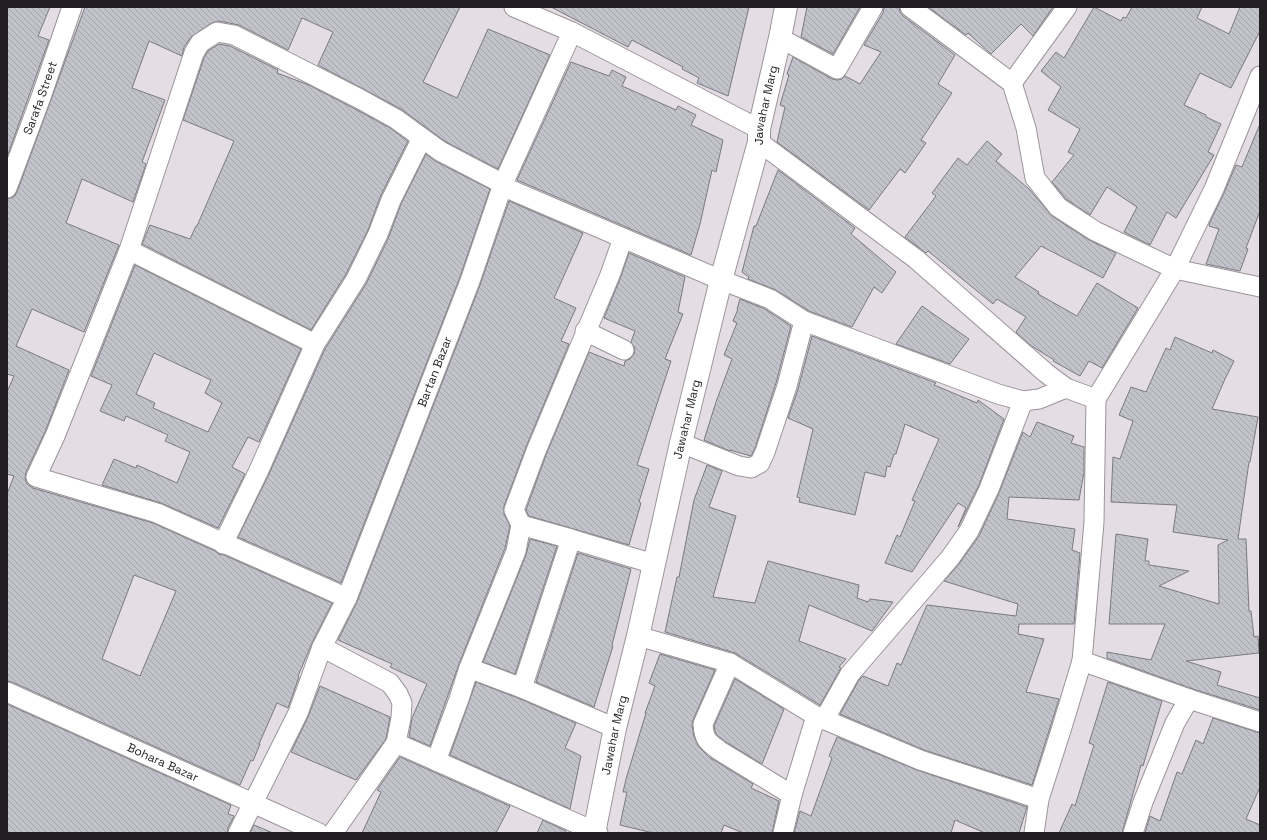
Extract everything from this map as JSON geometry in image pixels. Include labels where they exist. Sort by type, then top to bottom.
[{"type":"main road","name":"Jawahar Marg","points":[[595,833],[615,728],[638,636],[681,443],[721,280],[759,136],[786,7]]},
{"type":"street","name":"Sarafa Street","points":[[7,188],[41,97],[72,7]]},
{"type":"street","points":[[514,7],[572,32],[759,136],[916,259],[1046,373],[1066,388],[1096,399]]},
{"type":"street","points":[[780,38],[837,69],[873,7]]},
{"type":"street","points":[[910,7],[1012,83],[1026,128],[1035,178],[1058,207],[1094,231],[1175,269],[1260,287]]},
{"type":"street","points":[[1012,83],[1066,7]]},
{"type":"street","points":[[347,598],[223,544],[157,513],[36,477],[55,436],[129,250],[194,54],[200,43],[217,32],[234,35],[360,99],[396,119],[440,151],[512,190],[721,280],[770,299],[804,321],[998,394],[1023,401],[1039,399],[1066,388]]},
{"type":"street","name":"Bartan Bazar","points":[[238,833],[298,713],[322,647],[347,598],[470,280],[503,184],[572,32]]},
{"type":"street","points":[[1034,833],[1039,799],[1082,661],[1094,522],[1096,399],[1175,269],[1214,190],[1260,76]]},
{"type":"street","points":[[223,544],[259,470],[315,344],[356,279],[378,234],[391,200],[422,138]]},
{"type":"street","points":[[436,761],[460,699],[469,668],[516,550],[520,525],[514,510],[585,331],[610,275],[624,238]]},
{"type":"street","points":[[129,250],[315,344]]},
{"type":"street","points":[[681,443],[739,466],[750,468],[760,463],[787,386],[804,321]]},
{"type":"street","points":[[585,331],[624,350]]},
{"type":"street","points":[[783,833],[792,795],[820,718],[850,674],[950,558],[969,531],[989,489],[1023,401]]},
{"type":"street","points":[[520,525],[654,564]]},
{"type":"street","points":[[522,688],[571,539]]},
{"type":"street","points":[[638,636],[730,663],[820,718],[920,760],[1039,799]]},
{"type":"street","points":[[322,647],[390,683],[398,694],[402,703],[401,718],[396,743],[333,833]]},
{"type":"street","points":[[1082,661],[1189,699],[1260,722]]},
{"type":"street","points":[[730,663],[703,724],[704,735],[710,743],[720,751],[792,795]]},
{"type":"street","points":[[469,668],[522,688],[615,728]]},
{"type":"street","name":"Bohara Bazar","points":[[7,692],[319,833]]},
{"type":"street","points":[[1133,833],[1175,723],[1189,699]]},
{"type":"street","points":[[396,743],[595,833]]},
{"type":"building","points":[[7,7],[50,7],[38,36],[49,40],[7,157]]},
{"type":"building","points":[[85,7],[460,7],[423,82],[457,98],[488,29],[550,55],[498,169],[446,142],[401,109],[318,65],[333,32],[302,18],[288,50],[239,25],[219,21],[212,23],[191,37],[184,47],[182,56],[149,41],[132,88],[165,100],[142,162],[146,164],[133,202],[82,179],[66,223],[119,245],[84,332],[32,309],[16,346],[69,370],[45,432],[26,472],[25,478],[27,484],[33,488],[153,523],[219,554],[332,603],[312,643],[298,676],[299,677],[288,708],[277,703],[253,761],[251,760],[240,785],[7,681],[7,494],[14,476],[7,474],[7,392],[14,376],[7,374],[7,199],[14,197]],"holes":[[[134,575],[176,591],[140,676],[102,659]]]},
{"type":"building","points":[[551,7],[749,7],[728,96],[697,83],[699,78],[682,69],[683,67],[632,40],[628,47]]},
{"type":"building","points":[[807,7],[860,7],[833,54],[801,37]]},
{"type":"building","points":[[884,7],[899,7],[903,16],[955,55],[938,84],[952,93],[921,140],[926,143],[905,173],[900,169],[869,210],[777,142],[785,107],[780,105],[789,75],[787,74],[793,57],[832,79],[838,80],[845,76],[860,84],[881,52],[864,45],[883,13]]},
{"type":"building","points":[[928,7],[1053,7],[1033,36],[1021,24],[991,54],[968,33],[966,35]]},
{"type":"building","points":[[1094,7],[1121,21],[1123,17],[1126,18],[1132,7],[1202,7],[1197,18],[1229,34],[1240,7],[1260,7],[1260,31],[1231,88],[1200,73],[1184,105],[1221,124],[1208,152],[1214,155],[1176,218],[1167,212],[1150,245],[1124,232],[1137,207],[1107,187],[1090,215],[1066,199],[1052,182],[1074,155],[1068,152],[1080,129],[1048,110],[1061,87],[1041,71],[1056,52],[1064,58]]},
{"type":"building","points":[[219,44],[230,46],[278,70],[277,73],[309,85],[390,128],[408,141],[381,195],[368,230],[346,274],[311,330],[142,244],[150,225],[190,239],[234,141],[183,120],[204,58],[208,51]]},
{"type":"building","points":[[571,62],[609,76],[612,70],[626,77],[622,86],[676,110],[678,106],[696,115],[691,125],[723,140],[716,172],[712,170],[700,224],[691,255],[517,180]]},
{"type":"building","points":[[1260,124],[1260,211],[1246,248],[1248,249],[1240,271],[1206,264],[1219,229],[1209,226],[1210,222],[1236,165],[1242,167]]},
{"type":"building","points":[[987,141],[1002,154],[996,161],[1029,189],[1052,216],[1089,240],[1116,253],[1103,278],[1041,246],[1015,277],[1039,292],[1038,294],[1077,316],[1097,283],[1138,308],[1102,368],[1089,361],[1080,376],[1053,361],[1054,360],[1030,345],[1016,332],[1026,317],[997,299],[993,304],[928,251],[926,253],[905,237],[936,196],[932,193],[958,158],[967,165]]},
{"type":"building","points":[[426,154],[435,161],[490,189],[460,277],[341,583],[238,537],[269,474],[325,349],[366,284],[388,239],[401,204]]},
{"type":"building","points":[[778,170],[855,228],[851,234],[896,272],[882,293],[874,287],[852,327],[809,311],[776,290],[748,279],[749,277],[742,272],[754,226],[756,226]]},
{"type":"building","points":[[509,201],[583,233],[554,298],[576,308],[561,341],[569,344],[526,447],[504,506],[504,514],[510,526],[505,548],[459,664],[430,746],[409,737],[412,718],[427,684],[390,667],[392,664],[338,640],[357,602],[480,285]]},
{"type":"building","points":[[629,253],[685,277],[678,312],[683,314],[665,359],[671,361],[637,465],[649,469],[639,502],[641,503],[629,545],[529,516],[526,510],[546,455],[589,352],[624,366],[625,361],[630,359],[634,354],[635,349],[631,342],[635,331],[604,318]]},
{"type":"building","points":[[135,265],[301,349],[259,442],[248,437],[232,467],[245,474],[218,528],[161,503],[102,485],[114,459],[136,468],[137,465],[177,483],[190,452],[165,441],[168,435],[126,416],[124,421],[100,411],[112,385],[91,376]],"holes":[[[154,353],[211,380],[205,393],[222,403],[208,432],[153,408],[155,403],[136,394]]]},
{"type":"building","points":[[740,299],[765,309],[791,326],[776,383],[751,456],[730,451],[704,440],[732,359],[724,355],[737,323],[733,321]]},
{"type":"building","points":[[922,306],[969,339],[950,364],[896,344]]},
{"type":"building","points":[[812,336],[936,383],[934,385],[977,403],[978,400],[1004,419],[979,485],[958,527],[966,508],[958,503],[912,572],[885,563],[897,535],[900,537],[915,501],[912,500],[939,439],[905,424],[896,454],[894,454],[890,467],[887,466],[885,477],[865,472],[855,515],[799,502],[800,498],[797,497],[813,429],[788,418],[798,389]]},
{"type":"building","points":[[1175,337],[1212,353],[1213,350],[1234,361],[1212,409],[1258,417],[1249,462],[1238,539],[1246,539],[1249,611],[1251,611],[1254,637],[1258,636],[1259,653],[1186,661],[1221,672],[1217,685],[1260,698],[1260,710],[1193,689],[1107,658],[1107,652],[1151,660],[1165,624],[1109,624],[1116,534],[1148,539],[1145,561],[1149,561],[1149,565],[1189,571],[1159,586],[1219,604],[1218,545],[1228,540],[1173,532],[1177,505],[1111,502],[1113,457],[1120,459],[1133,421],[1119,415],[1131,387],[1146,392],[1166,348],[1170,350]]},
{"type":"building","points":[[1037,422],[1074,436],[1071,443],[1084,447],[1084,472],[1079,500],[1009,497],[1007,519],[1075,529],[1072,550],[1080,553],[1074,624],[1019,624],[1018,634],[1044,639],[1026,692],[1059,699],[1032,785],[924,750],[840,714],[859,680],[863,676],[888,686],[897,663],[901,665],[927,605],[1016,616],[1018,604],[944,581],[959,564],[979,536],[999,493],[1023,432],[1030,437]]},
{"type":"building","points":[[707,465],[722,471],[709,507],[736,516],[713,597],[755,603],[768,561],[859,585],[857,598],[868,602],[870,599],[893,602],[872,631],[809,605],[799,641],[846,659],[839,667],[841,668],[820,705],[735,653],[665,632],[677,577],[679,577],[694,500]]},
{"type":"building","points":[[530,539],[557,546],[515,674],[483,662],[526,555]]},
{"type":"building","points":[[578,553],[631,569],[612,645],[613,646],[594,707],[536,682]]},
{"type":"building","points":[[660,654],[715,670],[693,720],[692,725],[694,737],[699,747],[709,757],[753,784],[751,788],[779,801],[772,833],[743,833],[724,825],[721,833],[653,833],[620,825],[627,792],[623,792],[626,779],[645,713],[655,686],[649,683]]},
{"type":"building","points":[[735,679],[784,709],[762,764],[726,742],[717,735],[715,731],[714,726]]},
{"type":"building","points":[[476,682],[576,723],[565,748],[581,756],[570,809],[450,755]]},
{"type":"building","points":[[1108,682],[1162,701],[1143,766],[1141,765],[1122,833],[1059,833],[1072,804],[1075,806],[1094,745],[1089,743]]},
{"type":"building","points":[[320,686],[390,717],[386,739],[356,780],[291,752],[308,717]]},
{"type":"building","points":[[7,704],[231,805],[228,814],[234,816],[227,833],[7,833]]},
{"type":"building","points":[[1213,718],[1260,733],[1260,787],[1246,819],[1260,825],[1260,833],[1145,833],[1150,816],[1160,821],[1177,772],[1182,774],[1196,740],[1203,744]]},
{"type":"building","points":[[837,737],[917,770],[1027,807],[1019,833],[985,833],[955,820],[951,833],[794,833],[800,811],[811,816],[832,758],[829,756]]},
{"type":"building","points":[[400,757],[510,806],[496,833],[362,833],[381,792],[377,790]]},
{"type":"building","points":[[543,820],[566,831],[565,833],[537,833]]},
{"type":"building","points":[[254,825],[273,833],[250,833]]}]
